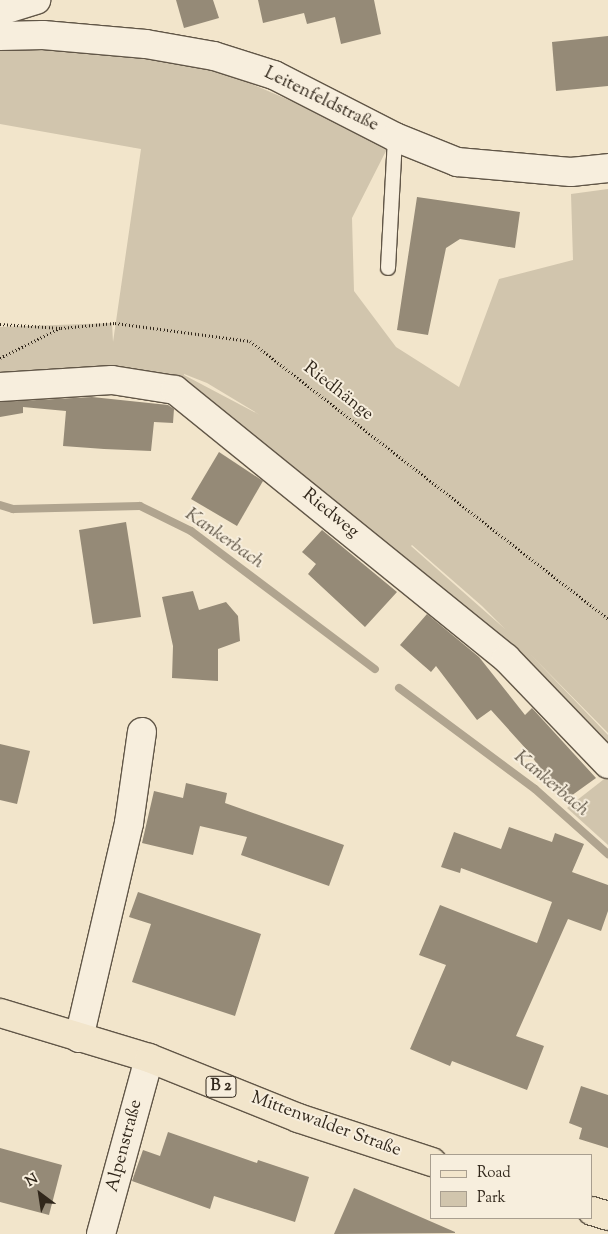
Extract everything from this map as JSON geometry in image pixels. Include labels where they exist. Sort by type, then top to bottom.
[{"type":"main road","name":"Mittenwalder Straße","points":[[0,1013],[149,1058],[298,1118],[430,1161]]},
{"type":"main road","points":[[593,1211],[608,1216]]},
{"type":"street","points":[[0,11],[36,0]]},
{"type":"street","name":"Leitenfeldstraße","points":[[0,36],[43,35],[146,44],[214,56],[274,74],[395,137],[457,162],[572,172],[608,168]]},
{"type":"street","name":"Riedweg","points":[[0,387],[112,380],[175,390],[506,658],[608,764]]},
{"type":"street","points":[[79,1038],[129,823],[142,732]]},
{"type":"street","name":"Alpenstraße","points":[[101,1234],[149,1058]]},
{"type":"lane","points":[[388,268],[395,137]]},
{"type":"path","name":"Riedhänge","points":[[0,324],[61,328],[116,323],[250,341],[608,619]]},
{"type":"path","points":[[0,358],[61,328]]},
{"type":"green space","points":[[64,49],[151,53],[219,70],[350,126],[388,147],[352,218],[354,291],[396,347],[459,387],[499,279],[573,260],[571,194],[608,189],[608,733],[530,654],[608,735],[608,756],[182,382],[0,379],[0,327],[112,323],[113,342],[141,149],[0,124],[0,51]],"holes":[[[184,375],[207,383],[260,415]],[[411,546],[482,606],[505,629]]]},
{"type":"green space","points":[[608,776],[608,845],[567,808]]},
{"type":"building","points":[[176,0],[213,0],[219,18],[184,28]]},
{"type":"building","points":[[258,0],[374,0],[381,34],[341,44],[335,17],[307,24],[304,13],[263,23]]},
{"type":"building","points":[[608,36],[608,86],[556,91],[552,42]]},
{"type":"building","points":[[417,197],[520,212],[515,248],[460,239],[446,248],[428,335],[397,330]]},
{"type":"building","points":[[92,397],[168,405],[174,409],[173,423],[154,422],[151,451],[63,446],[66,411],[23,407],[23,413],[0,417],[0,402]]},
{"type":"building","points":[[219,452],[263,481],[237,526],[191,499]]},
{"type":"building","points":[[126,522],[141,617],[93,624],[79,530]]},
{"type":"building","points":[[322,530],[397,592],[365,627],[308,574],[316,564],[302,552]]},
{"type":"building","points":[[193,591],[199,610],[226,602],[238,616],[240,641],[218,649],[218,681],[172,678],[173,646],[162,597]]},
{"type":"building","points":[[427,614],[479,657],[525,715],[532,708],[596,778],[564,801],[527,750],[491,710],[477,720],[436,666],[431,672],[400,645]]},
{"type":"building","points":[[0,744],[30,751],[17,804],[0,800]]},
{"type":"building","points":[[186,783],[227,793],[225,803],[344,845],[329,886],[241,855],[247,837],[200,826],[193,855],[142,843],[154,791],[183,798]]},
{"type":"building","points":[[509,827],[552,842],[555,833],[584,844],[572,872],[608,885],[608,911],[601,931],[568,919],[516,1036],[544,1046],[527,1090],[452,1061],[450,1066],[410,1049],[446,965],[419,955],[440,905],[537,943],[552,902],[461,868],[460,873],[441,867],[454,832],[501,849]]},
{"type":"building","points":[[138,892],[261,934],[235,1016],[132,982],[151,924],[129,917]]},
{"type":"building","points":[[581,1086],[608,1095],[608,1148],[579,1139],[582,1128],[569,1123]]},
{"type":"building","points":[[168,1132],[257,1163],[258,1160],[309,1177],[295,1222],[214,1196],[210,1209],[132,1181],[143,1150],[160,1156]]},
{"type":"building","points":[[0,1148],[62,1165],[49,1215],[0,1202]]},
{"type":"building","points":[[354,1188],[455,1232],[455,1233],[334,1234]]},
{"type":"waterway","name":"Kankerbach","points":[[0,505],[13,509],[140,506],[191,531],[375,669]]},
{"type":"waterway","name":"Kankerbach","points":[[399,688],[535,789],[608,854]]}]
